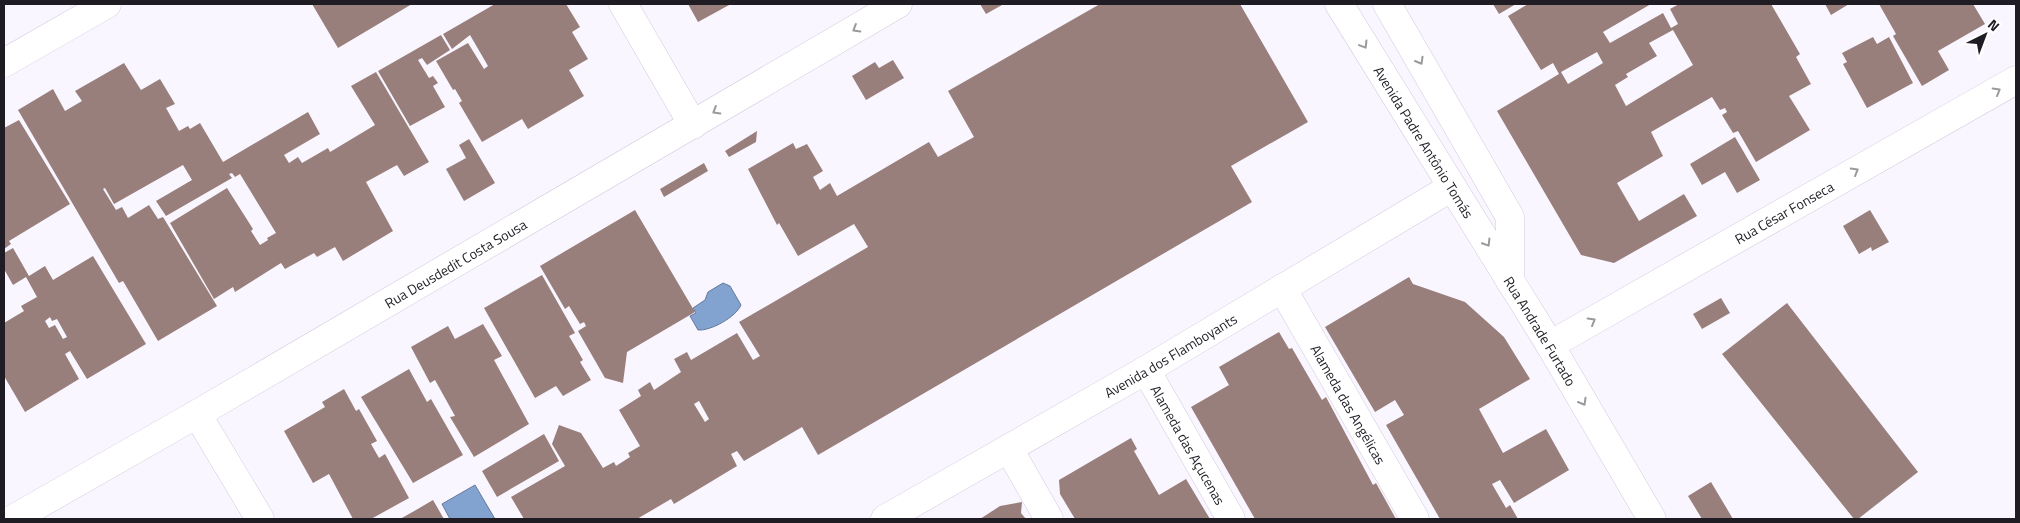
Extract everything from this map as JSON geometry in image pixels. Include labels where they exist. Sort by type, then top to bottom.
[{"type":"street","points":[[4,63],[107,4]]},
{"type":"street","points":[[622,4],[693,125]]},
{"type":"street","name":"Rua Deusdedit Costa Sousa","points":[[13,519],[197,414],[898,4]]},
{"type":"street","name":"Avenida Padre Antônio Tomás","points":[[1339,4],[1510,281]]},
{"type":"street","name":"Rua Andrade Furtado","points":[[1387,4],[1510,218],[1510,281],[1550,345],[1652,519]]},
{"type":"street","name":"Rua César Fonseca","points":[[1550,345],[2016,80]]},
{"type":"street","name":"Avenida dos Flamboyants","points":[[885,519],[1146,370],[1452,187]]},
{"type":"street","name":"Alameda das Angélicas","points":[[1282,288],[1415,519]]},
{"type":"street","name":"Alameda das Açucenas","points":[[1146,370],[1231,519]]},
{"type":"street","points":[[197,414],[260,519]]},
{"type":"street","points":[[1009,449],[1049,519]]},
{"type":"water","points":[[723,283],[730,286],[741,305],[729,318],[709,328],[698,330],[690,316],[696,313],[693,308],[705,300],[708,292]]},
{"type":"water","points":[[475,485],[495,519],[450,519],[442,504]]},
{"type":"building","points":[[312,4],[412,4],[338,48]]},
{"type":"building","points":[[495,4],[566,4],[580,27],[572,32],[588,59],[569,70],[584,96],[528,129],[522,119],[482,142],[459,103],[462,101],[455,89],[453,90],[436,61],[468,43],[484,69],[488,66],[470,35],[452,49],[443,34]]},
{"type":"building","points":[[688,4],[731,4],[698,22]]},
{"type":"building","points":[[980,4],[1001,4],[1002,5],[986,14]]},
{"type":"building","points":[[1100,4],[1240,4],[1308,122],[1231,166],[1252,202],[818,455],[802,427],[744,461],[737,451],[731,454],[737,466],[674,504],[671,499],[637,519],[524,519],[511,497],[565,466],[552,444],[559,425],[581,433],[603,468],[614,462],[616,466],[630,457],[628,453],[640,446],[619,410],[641,396],[638,390],[650,382],[654,390],[681,372],[674,359],[687,352],[691,360],[737,333],[753,360],[760,356],[739,322],[868,247],[854,224],[798,256],[779,223],[777,225],[748,169],[793,143],[796,149],[807,144],[823,171],[813,177],[820,190],[830,183],[837,196],[929,142],[938,157],[974,137],[948,91]],"holes":[[[699,401],[709,419],[705,422],[694,404]]]},
{"type":"building","points":[[1493,4],[1516,4],[1499,14]]},
{"type":"building","points":[[1528,4],[1651,4],[1603,32],[1610,43],[1663,13],[1671,28],[1678,24],[1670,9],[1679,4],[1771,4],[1800,54],[1796,57],[1811,84],[1789,96],[1810,130],[1756,162],[1738,131],[1733,133],[1722,115],[1727,112],[1725,108],[1720,110],[1712,97],[1651,132],[1663,156],[1617,183],[1639,221],[1684,194],[1697,216],[1614,263],[1581,255],[1497,111],[1559,74],[1553,63],[1541,70],[1508,16]],"holes":[[[1673,30],[1693,65],[1626,106],[1615,85],[1628,77],[1626,74],[1657,56],[1649,43]],[[1597,52],[1603,63],[1568,84],[1561,72]]]},
{"type":"building","points":[[1825,4],[1849,4],[1831,15]]},
{"type":"building","points":[[1879,4],[1973,4],[1985,24],[1938,51],[1949,70],[1922,86],[1893,36],[1896,34]]},
{"type":"building","points":[[441,35],[450,50],[427,65],[422,58],[418,60],[429,78],[433,76],[438,83],[433,86],[445,107],[410,126],[378,71]]},
{"type":"building","points":[[1873,37],[1877,44],[1889,37],[1913,83],[1867,108],[1843,64],[1847,62],[1842,53]]},
{"type":"building","points":[[893,60],[904,78],[866,100],[852,76],[875,62],[879,68]]},
{"type":"building","points":[[124,63],[141,90],[160,79],[175,104],[166,108],[179,131],[188,126],[190,129],[200,123],[223,162],[308,112],[320,134],[284,155],[289,163],[298,157],[302,163],[328,148],[330,152],[375,125],[351,86],[376,72],[429,162],[404,176],[397,165],[366,182],[393,231],[343,261],[335,247],[317,257],[314,253],[285,269],[281,263],[235,292],[233,287],[214,299],[170,223],[227,188],[253,229],[251,231],[260,245],[268,240],[267,238],[276,233],[240,174],[235,177],[232,173],[229,174],[232,178],[166,216],[156,201],[192,180],[183,165],[114,204],[105,188],[103,189],[116,210],[122,207],[128,218],[149,205],[158,219],[163,217],[217,306],[158,341],[123,281],[119,283],[18,110],[53,89],[65,111],[82,101],[75,91]]},
{"type":"building","points":[[19,120],[70,204],[9,241],[11,244],[4,249],[4,128]]},
{"type":"building","points":[[757,131],[756,142],[729,157],[725,151]]},
{"type":"building","points":[[1735,137],[1760,180],[1737,193],[1725,172],[1702,185],[1690,164]]},
{"type":"building","points":[[469,139],[495,183],[464,201],[446,169],[466,158],[459,145]]},
{"type":"building","points":[[704,163],[708,171],[664,197],[660,189]]},
{"type":"building","points":[[635,210],[695,312],[627,352],[623,383],[605,378],[578,331],[586,326],[584,322],[580,324],[569,306],[565,309],[540,266]]},
{"type":"building","points":[[1870,210],[1889,242],[1872,251],[1871,247],[1859,254],[1843,226]]},
{"type":"building","points":[[13,248],[29,276],[45,266],[53,280],[93,256],[146,344],[87,379],[70,351],[65,354],[79,379],[25,412],[4,376],[4,323],[24,311],[21,306],[37,297],[26,277],[13,285],[4,269],[4,253]],"holes":[[[50,317],[52,321],[57,319],[67,337],[63,339],[55,325],[49,328],[45,321]]]},
{"type":"building","points":[[542,275],[575,333],[569,336],[583,360],[580,362],[591,380],[563,396],[556,386],[535,398],[484,308]]},
{"type":"building","points":[[1409,277],[1413,284],[1465,302],[1504,337],[1530,379],[1479,409],[1503,453],[1546,429],[1569,470],[1514,503],[1500,480],[1492,484],[1506,508],[1510,505],[1518,519],[1440,519],[1386,425],[1404,415],[1395,400],[1375,412],[1325,327]]},
{"type":"building","points":[[1721,298],[1730,313],[1702,329],[1693,314]]},
{"type":"building","points":[[1787,303],[1918,472],[1858,519],[1854,519],[1722,354]]},
{"type":"building","points":[[483,324],[502,356],[494,360],[529,424],[474,457],[450,417],[455,416],[435,380],[430,383],[411,347],[448,326],[455,339]]},
{"type":"building","points":[[1279,332],[1289,349],[1292,348],[1322,400],[1326,397],[1373,485],[1376,483],[1396,519],[1255,519],[1191,407],[1229,385],[1219,367]]},
{"type":"building","points":[[409,369],[427,402],[431,399],[463,455],[413,483],[361,397]]},
{"type":"building","points":[[344,389],[356,411],[359,409],[377,441],[371,444],[379,458],[385,454],[409,498],[371,519],[353,519],[329,474],[313,483],[284,431],[325,407],[322,402]]},
{"type":"building","points":[[544,434],[559,461],[497,497],[482,471]]},
{"type":"building","points":[[1131,438],[1137,449],[1134,451],[1159,495],[1186,479],[1210,519],[1075,519],[1060,494],[1059,480]]},
{"type":"building","points":[[1711,482],[1733,519],[1702,519],[1688,496]]},
{"type":"building","points":[[433,500],[444,519],[400,519],[416,510]]},
{"type":"building","points":[[1022,502],[1021,513],[1026,519],[980,519],[1000,506]]}]
